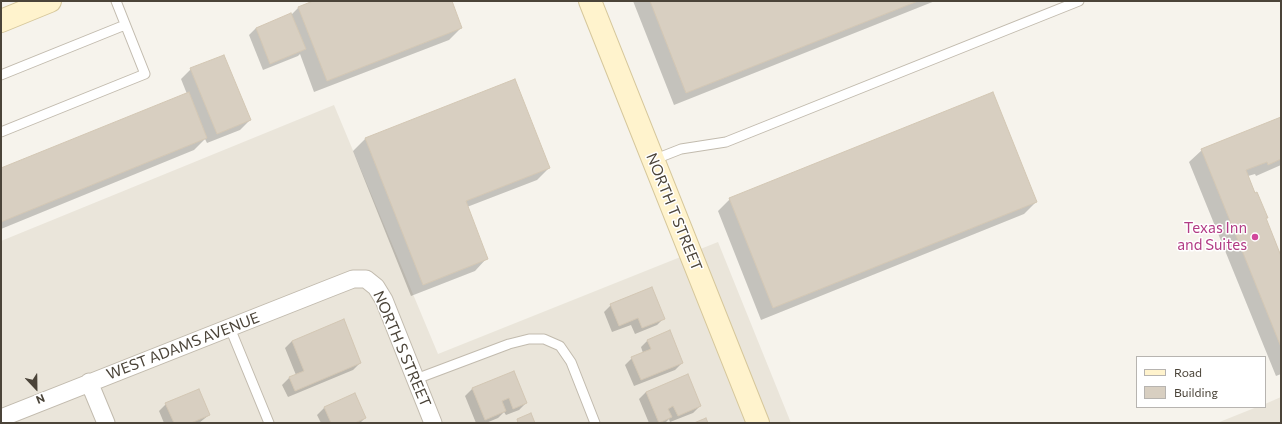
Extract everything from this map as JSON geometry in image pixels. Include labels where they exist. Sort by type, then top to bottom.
[{"type":"street","points":[[1,21],[50,1]]},
{"type":"street","name":"NORTH T STREET","points":[[590,1],[758,423]]},
{"type":"street","name":"WEST ADAMS AVENUE","points":[[1,418],[353,279],[366,279]]},
{"type":"street","name":"NORTH S STREET","points":[[366,279],[376,287],[384,300],[433,423]]},
{"type":"street","points":[[89,382],[106,423]]},
{"type":"lane","points":[[1,132],[145,74],[116,1]]},
{"type":"lane","points":[[653,160],[681,149],[726,142],[1079,1]]},
{"type":"lane","points":[[1,75],[125,25]]},
{"type":"lane","points":[[230,328],[269,423]]},
{"type":"lane","points":[[416,379],[509,344],[529,339],[544,339],[560,346],[571,362],[596,423]]},
{"type":"shaded area","points":[[334,105],[438,354],[718,242],[791,423],[1,423],[1,241]]},
{"type":"shaded area","points":[[1281,397],[1281,423],[1217,423],[1254,408],[1266,408],[1266,404]]},
{"type":"building","points":[[313,1],[452,1],[462,28],[327,81],[298,7]]},
{"type":"building","points":[[650,1],[918,1],[686,93]]},
{"type":"building","points":[[291,13],[306,49],[270,64],[256,28]]},
{"type":"building","points":[[224,55],[251,120],[217,134],[190,68]]},
{"type":"building","points":[[515,79],[550,168],[466,201],[488,259],[423,285],[365,138]]},
{"type":"building","points":[[189,92],[207,138],[1,222],[1,168]]},
{"type":"building","points":[[993,92],[1037,202],[773,308],[729,198]]},
{"type":"building","name":"Texas Inn and Suites","points":[[1281,117],[1281,159],[1268,165],[1267,162],[1246,170],[1255,193],[1257,192],[1268,218],[1266,218],[1281,256],[1281,347],[1201,149]]},
{"type":"building","points":[[652,287],[665,319],[642,328],[638,318],[619,326],[610,304]]},
{"type":"building","points":[[344,319],[361,363],[295,391],[289,377],[304,371],[292,341]]},
{"type":"building","points":[[670,330],[683,363],[641,380],[631,357],[651,349],[647,340]]},
{"type":"building","points":[[514,371],[527,403],[513,409],[509,398],[502,401],[506,411],[485,420],[472,388]]},
{"type":"building","points":[[688,374],[701,406],[678,416],[673,406],[668,409],[672,417],[659,423],[646,392]]},
{"type":"building","points":[[199,389],[210,415],[191,423],[174,423],[165,403]]},
{"type":"building","points":[[355,393],[366,418],[355,423],[331,423],[324,407]]},
{"type":"building","points":[[531,413],[535,423],[518,423],[517,419]]},
{"type":"building","points":[[706,418],[708,423],[694,423]]},
{"type":"place","name":"Texas Inn and Suites","points":[[1255,237]]}]
